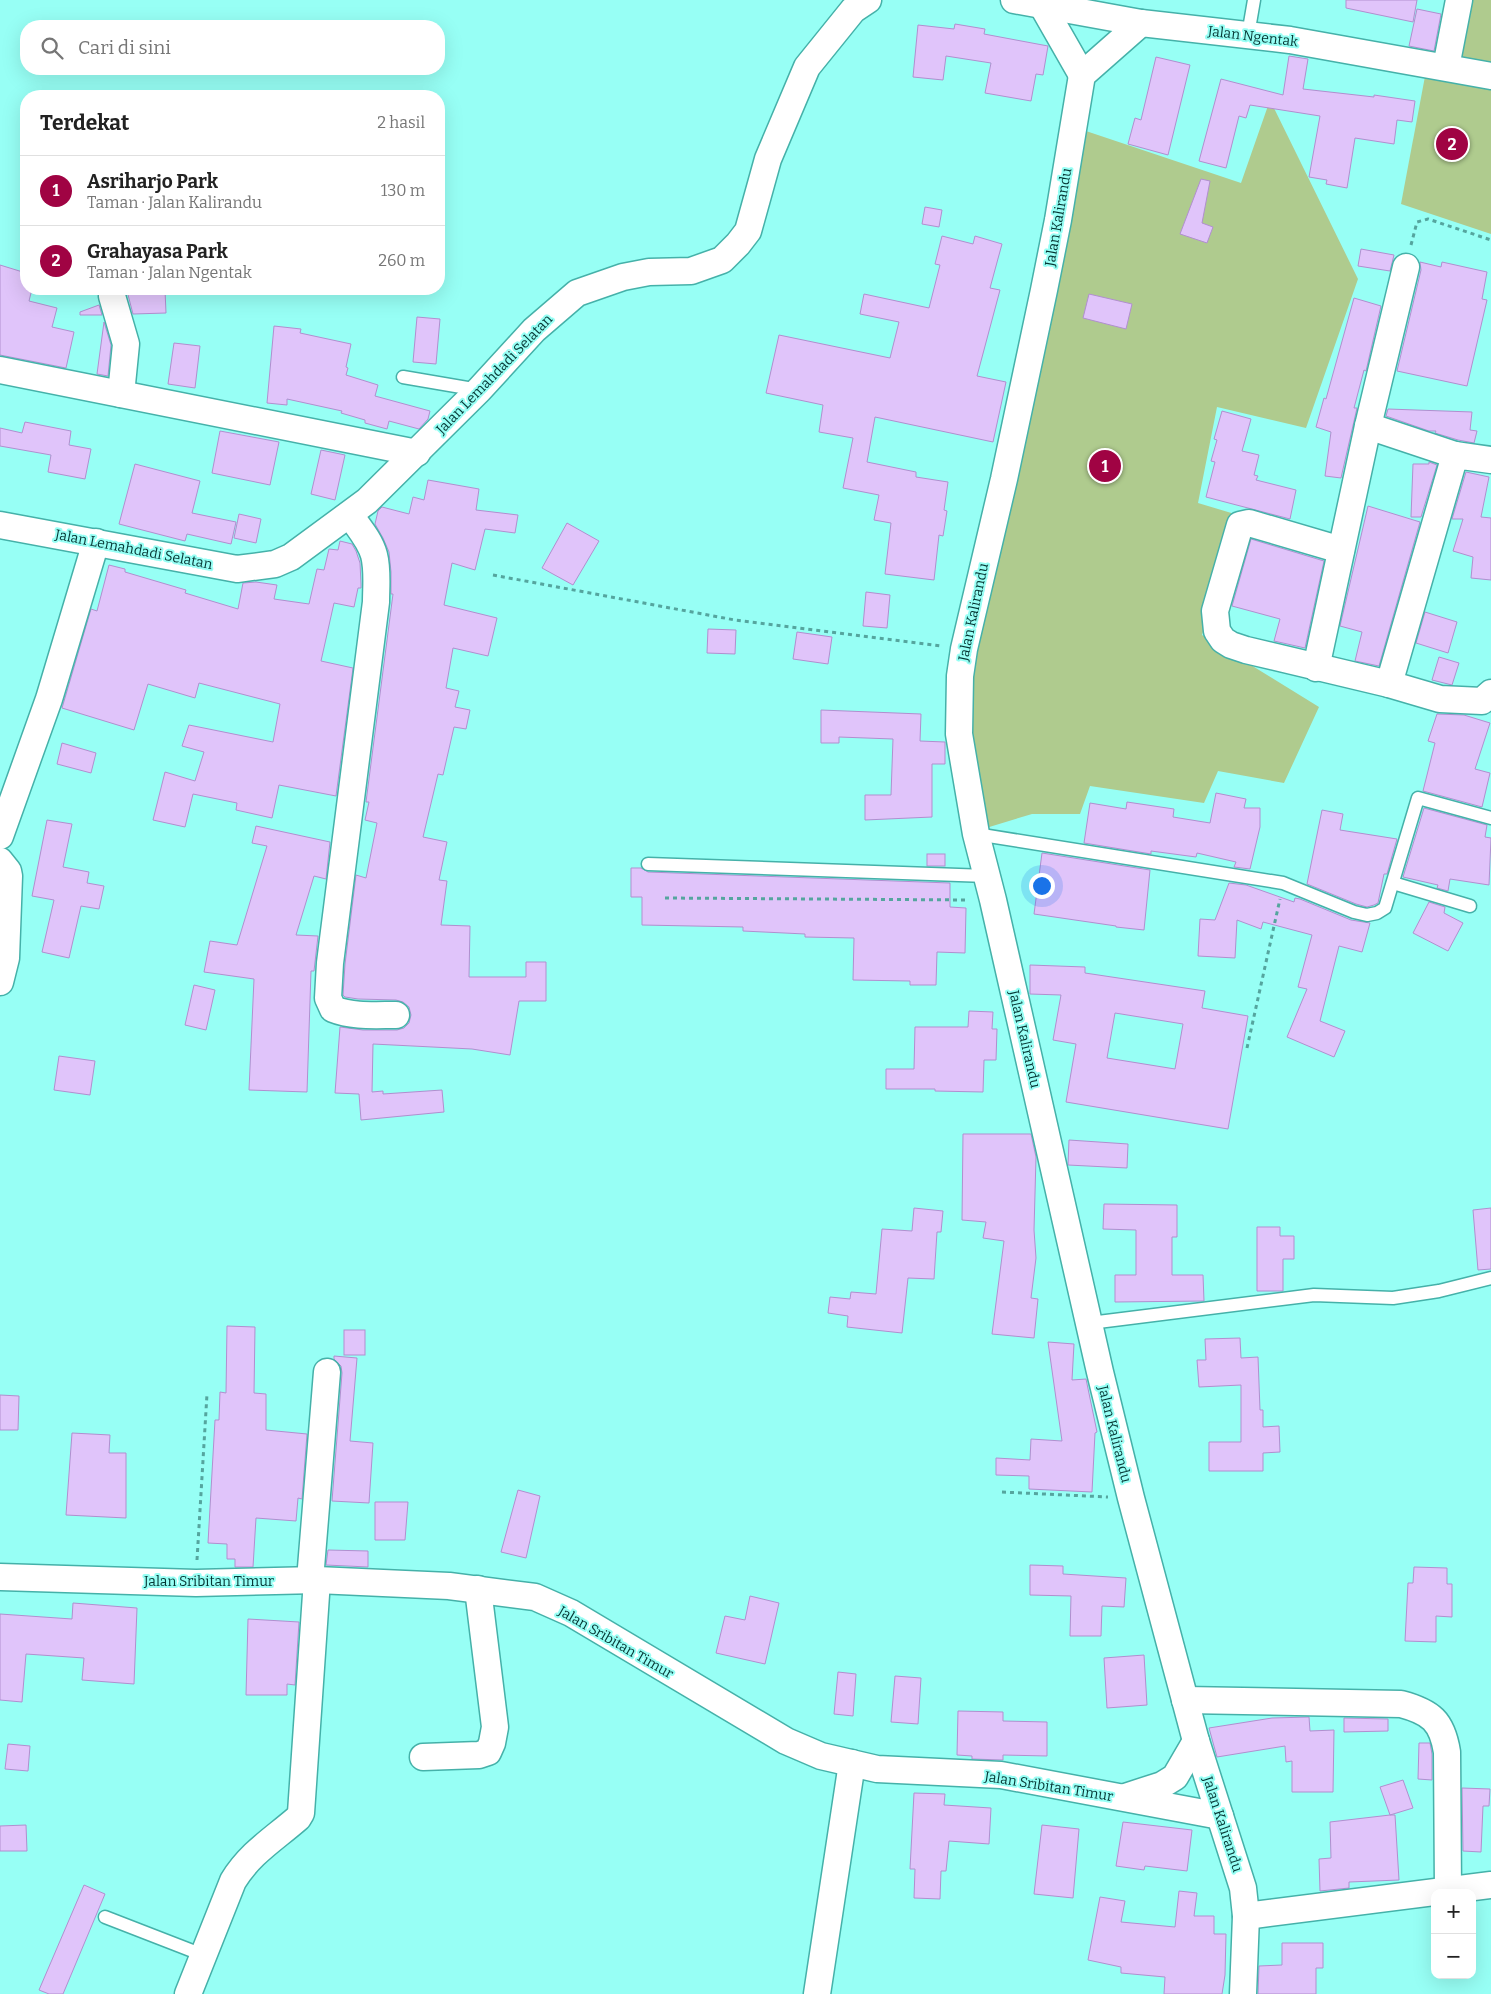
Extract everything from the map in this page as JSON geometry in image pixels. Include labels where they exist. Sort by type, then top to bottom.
[{"type":"street","name":"Jalan Lemahdadi Selatan","points":[[0,525],[237,569],[275,564],[291,557],[367,502],[417,453],[534,330],[577,293],[623,277],[649,272],[691,271],[722,260],[748,231],[768,159],[807,67],[853,10],[868,0]]},
{"type":"street","name":"Jalan Ngentak","points":[[1014,0],[1141,23],[1290,40],[1491,76]]},
{"type":"street","points":[[1446,67],[1459,0]]},
{"type":"street","points":[[1042,5],[1082,76],[1141,23]]},
{"type":"street","name":"Jalan Kalirandu","points":[[1082,76],[1044,290],[1004,479],[964,648],[960,676],[959,734],[976,834],[1131,1498],[1196,1741],[1243,1888],[1246,1916],[1243,1994]]},
{"type":"street","points":[[1316,668],[1368,426],[1406,267]]},
{"type":"street","points":[[112,296],[126,344],[121,394]]},
{"type":"street","points":[[0,370],[417,453]]},
{"type":"street","points":[[1368,426],[1455,455],[1491,460]]},
{"type":"street","points":[[1389,684],[1455,455]]},
{"type":"street","points":[[350,515],[369,543],[374,555],[376,602],[330,963],[328,998],[333,1009],[340,1012],[361,1015],[396,1015]]},
{"type":"street","points":[[1341,550],[1263,526],[1244,523],[1240,525],[1215,611],[1217,631],[1223,640],[1231,645],[1316,668],[1389,684],[1440,699],[1482,702],[1491,693]]},
{"type":"street","points":[[0,836],[49,699],[96,542]]},
{"type":"street","points":[[0,861],[8,871],[9,876],[6,958],[0,982]]},
{"type":"street","points":[[188,1994],[233,1881],[243,1865],[262,1847],[288,1828],[301,1813],[313,1580],[327,1372]]},
{"type":"street","name":"Jalan Sribitan Timur","points":[[0,1577],[196,1583],[313,1580],[449,1586],[535,1597],[571,1613],[613,1637],[786,1741],[821,1756],[877,1769],[1001,1775],[1220,1816]]},
{"type":"street","points":[[423,1757],[479,1755],[488,1752],[492,1743],[495,1727],[478,1589]]},
{"type":"street","points":[[1185,1700],[1401,1704],[1419,1709],[1435,1720],[1444,1734],[1447,1752],[1448,1889]]},
{"type":"street","name":"Jalan Sribitan Timur","points":[[1122,1798],[1162,1785],[1175,1777],[1196,1741]]},
{"type":"street","points":[[817,1994],[852,1763]]},
{"type":"street","points":[[1462,1889],[1491,1885]]},
{"type":"street","points":[[1246,1916],[1431,1893]]},
{"type":"lane","points":[[1248,35],[1254,0]]},
{"type":"lane","points":[[403,377],[478,390]]},
{"type":"lane","points":[[976,834],[1283,883],[1354,912],[1367,915],[1377,913],[1385,908],[1418,798],[1491,818]]},
{"type":"lane","points":[[648,864],[990,888]]},
{"type":"lane","points":[[1393,883],[1470,906]]},
{"type":"lane","points":[[1090,1324],[1314,1295],[1393,1298],[1439,1291],[1491,1278]]},
{"type":"lane","points":[[105,1917],[203,1955]]},
{"type":"path","points":[[1406,267],[1417,222],[1428,219],[1491,240]]},
{"type":"path","points":[[494,575],[735,620],[964,648]]},
{"type":"path","points":[[1247,1048],[1283,883]]},
{"type":"path","points":[[665,898],[990,888]]},
{"type":"path","points":[[196,1583],[207,1394]]},
{"type":"path","points":[[1002,1492],[1131,1498]]},
{"type":"green space","points":[[1461,0],[1491,0],[1491,71],[1449,64]]},
{"type":"green space","points":[[1426,71],[1491,83],[1491,234],[1401,204]]},
{"type":"green space","points":[[1270,100],[1358,279],[1306,428],[1217,407],[1198,503],[1238,515],[1202,635],[1319,707],[1284,783],[1218,771],[1204,803],[1090,786],[1080,814],[1032,814],[986,828],[966,748],[966,649],[1080,129],[1241,183]]},
{"type":"building","points":[[1346,0],[1417,0],[1413,22],[1346,8]]},
{"type":"building","points":[[1417,9],[1441,14],[1434,51],[1409,46]]},
{"type":"building","points":[[955,24],[985,29],[984,34],[1048,46],[1043,75],[1036,74],[1031,101],[985,93],[991,63],[946,56],[943,80],[913,77],[918,25],[954,29]]},
{"type":"building","points":[[1289,56],[1308,59],[1303,89],[1374,97],[1374,95],[1415,101],[1412,122],[1397,120],[1394,144],[1355,138],[1347,188],[1326,184],[1327,180],[1309,177],[1320,116],[1250,105],[1246,118],[1239,116],[1226,168],[1199,161],[1221,79],[1283,95]]},
{"type":"building","points":[[1156,57],[1190,65],[1168,155],[1128,144],[1135,118],[1141,120]]},
{"type":"building","points":[[1201,179],[1210,181],[1202,223],[1213,227],[1207,243],[1180,234]]},
{"type":"building","points":[[925,207],[942,210],[939,227],[922,224]]},
{"type":"building","points":[[942,236],[973,244],[975,236],[1002,244],[990,288],[1000,290],[977,376],[1006,382],[993,442],[875,417],[867,462],[916,472],[916,477],[948,482],[944,510],[947,511],[943,536],[939,535],[934,580],[885,574],[891,523],[874,520],[879,495],[843,488],[853,438],[819,432],[823,405],[766,393],[779,335],[890,358],[899,322],[860,314],[864,294],[929,308],[940,265],[935,264]]},
{"type":"building","points":[[1361,249],[1394,255],[1390,271],[1358,266]]},
{"type":"building","points":[[1420,262],[1441,267],[1442,262],[1487,272],[1482,299],[1487,300],[1467,386],[1397,371],[1421,270]]},
{"type":"building","points":[[0,265],[20,271],[20,295],[30,295],[29,301],[57,308],[52,327],[74,332],[66,368],[0,355]]},
{"type":"building","points":[[1089,294],[1132,304],[1126,329],[1083,318]]},
{"type":"building","points":[[128,295],[165,295],[166,313],[133,314]]},
{"type":"building","points":[[1354,298],[1381,306],[1366,371],[1364,370],[1354,408],[1357,408],[1341,478],[1325,476],[1331,432],[1316,427],[1324,398],[1326,399]]},
{"type":"building","points":[[99,305],[102,315],[80,315],[80,312]]},
{"type":"building","points":[[417,317],[440,319],[436,364],[413,362]]},
{"type":"building","points":[[104,322],[111,345],[108,376],[97,374]]},
{"type":"building","points":[[274,326],[301,329],[300,333],[351,344],[346,375],[378,385],[375,396],[430,411],[428,419],[419,429],[389,421],[387,429],[365,423],[365,420],[341,413],[342,411],[287,399],[287,405],[267,403]]},
{"type":"building","points":[[174,343],[200,346],[195,388],[168,384]]},
{"type":"building","points":[[1388,409],[1472,412],[1470,430],[1477,431],[1474,443],[1435,433],[1436,431],[1429,431],[1386,416]]},
{"type":"building","points":[[1222,411],[1251,419],[1242,451],[1259,455],[1254,475],[1258,476],[1256,480],[1296,490],[1290,519],[1206,497],[1215,462],[1211,461],[1217,440],[1214,439]]},
{"type":"building","points":[[25,422],[71,431],[69,445],[91,449],[85,479],[48,472],[51,455],[0,446],[0,428],[22,433]]},
{"type":"building","points":[[220,431],[279,442],[270,485],[212,473]]},
{"type":"building","points":[[321,450],[345,455],[335,500],[311,494]]},
{"type":"building","points":[[1429,462],[1437,465],[1421,517],[1411,517],[1413,464],[1429,464]]},
{"type":"building","points":[[135,464],[200,481],[192,513],[236,522],[231,544],[187,534],[185,541],[119,524]]},
{"type":"building","points":[[1466,472],[1489,477],[1481,517],[1491,518],[1491,580],[1471,578],[1473,557],[1453,551],[1463,519],[1452,519]]},
{"type":"building","points":[[428,480],[479,489],[476,510],[518,515],[515,533],[485,529],[475,570],[452,563],[444,605],[497,618],[488,656],[453,648],[446,688],[459,691],[455,707],[470,710],[466,729],[454,727],[443,775],[438,774],[423,837],[447,842],[439,880],[447,881],[441,925],[470,926],[469,977],[526,977],[526,962],[546,962],[546,1001],[519,1001],[510,1055],[472,1049],[373,1044],[372,1092],[383,1091],[383,1094],[442,1090],[444,1112],[361,1120],[359,1094],[335,1093],[340,1027],[363,1030],[397,1030],[404,1028],[409,1023],[411,1015],[409,1007],[403,1002],[396,1000],[358,999],[343,995],[356,875],[366,878],[377,823],[365,820],[369,802],[366,802],[393,594],[391,594],[389,552],[375,524],[378,511],[382,507],[409,514],[413,497],[424,500]]},
{"type":"building","points":[[1368,506],[1420,522],[1379,666],[1355,661],[1362,632],[1340,626]]},
{"type":"building","points":[[239,514],[261,519],[256,543],[234,538]]},
{"type":"building","points":[[567,523],[599,541],[573,585],[542,568]]},
{"type":"building","points":[[1251,539],[1324,561],[1305,648],[1274,641],[1280,619],[1232,606]]},
{"type":"building","points":[[340,541],[352,544],[356,551],[360,563],[361,588],[358,588],[354,607],[334,603],[321,661],[353,668],[336,796],[279,785],[272,818],[236,810],[237,803],[193,794],[185,827],[153,820],[165,772],[195,781],[204,752],[182,746],[189,725],[273,742],[280,704],[199,683],[195,698],[148,684],[134,730],[62,708],[91,609],[97,611],[109,565],[125,569],[125,572],[186,590],[185,593],[238,609],[243,583],[256,582],[277,585],[274,599],[309,604],[317,569],[324,570],[329,549],[338,550]]},
{"type":"building","points":[[866,592],[890,595],[887,628],[863,626]]},
{"type":"building","points":[[1425,612],[1457,622],[1448,653],[1416,643]]},
{"type":"building","points":[[708,629],[736,630],[735,654],[707,653]]},
{"type":"building","points":[[797,632],[832,637],[828,664],[793,659]]},
{"type":"building","points":[[1439,657],[1459,663],[1452,685],[1432,680]]},
{"type":"building","points":[[821,710],[921,714],[920,741],[945,742],[945,764],[932,764],[932,817],[865,820],[865,795],[891,795],[893,739],[839,737],[839,743],[821,743]]},
{"type":"building","points":[[1437,714],[1464,715],[1490,723],[1475,769],[1490,773],[1482,807],[1423,791],[1435,743],[1428,741]]},
{"type":"building","points":[[62,743],[96,753],[91,773],[57,764]]},
{"type":"building","points":[[1216,793],[1246,799],[1244,808],[1260,808],[1260,827],[1250,869],[1234,867],[1236,862],[1197,853],[1196,857],[1151,851],[1151,854],[1084,843],[1090,803],[1126,809],[1127,802],[1174,809],[1173,817],[1210,823]]},
{"type":"building","points":[[1424,808],[1487,825],[1485,837],[1491,838],[1489,885],[1450,879],[1448,891],[1437,888],[1438,885],[1403,877]]},
{"type":"building","points":[[1322,810],[1343,814],[1340,830],[1397,839],[1387,874],[1384,874],[1378,903],[1367,907],[1307,884]]},
{"type":"building","points":[[47,820],[72,824],[63,867],[89,872],[87,883],[104,886],[99,909],[81,906],[69,958],[42,952],[54,900],[32,896]]},
{"type":"building","points":[[256,826],[330,842],[326,879],[314,876],[296,935],[318,936],[314,971],[311,971],[307,1092],[249,1090],[254,979],[204,972],[210,941],[237,945],[267,846],[252,843]]},
{"type":"building","points":[[1042,853],[1150,870],[1144,930],[1034,914]]},
{"type":"building","points":[[927,854],[945,854],[945,866],[927,866]]},
{"type":"building","points":[[631,868],[641,868],[648,872],[950,883],[950,907],[966,908],[965,953],[937,952],[936,985],[910,985],[910,981],[853,980],[854,938],[805,937],[805,934],[743,931],[743,927],[642,925],[642,897],[631,897]]},
{"type":"building","points":[[1229,883],[1246,885],[1294,902],[1295,898],[1300,899],[1351,920],[1370,923],[1362,952],[1339,946],[1320,1021],[1345,1031],[1334,1057],[1287,1037],[1307,989],[1298,987],[1312,935],[1263,922],[1261,929],[1237,920],[1235,958],[1198,956],[1200,919],[1215,920]]},
{"type":"building","points":[[1429,902],[1445,907],[1444,913],[1463,923],[1448,951],[1413,933]]},
{"type":"building","points":[[1030,965],[1085,967],[1085,973],[1205,991],[1202,1008],[1248,1016],[1228,1129],[1066,1102],[1076,1044],[1053,1040],[1061,995],[1030,994]],"holes":[[[1115,1013],[1183,1024],[1175,1069],[1107,1058]]]},
{"type":"building","points":[[194,985],[215,990],[206,1030],[185,1025]]},
{"type":"building","points":[[969,1011],[993,1012],[992,1029],[997,1029],[996,1060],[984,1060],[983,1092],[935,1091],[935,1089],[886,1089],[886,1069],[914,1069],[915,1027],[968,1027]]},
{"type":"building","points":[[59,1056],[95,1061],[90,1095],[54,1090]]},
{"type":"building","points":[[963,1134],[1031,1134],[1036,1157],[1034,1230],[1036,1258],[1031,1298],[1038,1299],[1034,1338],[992,1334],[1004,1241],[983,1238],[986,1222],[962,1220]]},
{"type":"building","points":[[1069,1140],[1128,1144],[1127,1168],[1068,1165]]},
{"type":"building","points":[[1104,1204],[1177,1205],[1177,1237],[1172,1237],[1172,1275],[1203,1275],[1204,1301],[1115,1302],[1115,1275],[1136,1275],[1136,1230],[1103,1229]]},
{"type":"building","points":[[914,1208],[943,1211],[941,1232],[937,1232],[934,1279],[908,1278],[902,1333],[847,1327],[848,1316],[828,1313],[830,1297],[850,1299],[851,1292],[876,1294],[882,1229],[912,1231]]},
{"type":"building","points":[[1491,1208],[1491,1269],[1478,1270],[1473,1210]]},
{"type":"building","points":[[1257,1227],[1280,1227],[1280,1236],[1294,1236],[1294,1259],[1283,1259],[1283,1291],[1257,1291]]},
{"type":"building","points":[[227,1326],[255,1327],[254,1393],[266,1394],[266,1430],[307,1434],[302,1499],[298,1498],[296,1521],[256,1518],[253,1567],[235,1567],[235,1559],[227,1559],[227,1544],[208,1543],[215,1420],[219,1420],[220,1392],[226,1393]]},
{"type":"building","points":[[344,1330],[365,1330],[365,1355],[344,1355]]},
{"type":"building","points":[[1240,1338],[1241,1358],[1258,1357],[1260,1410],[1263,1410],[1263,1427],[1279,1426],[1280,1452],[1263,1453],[1263,1471],[1209,1471],[1209,1442],[1241,1442],[1241,1385],[1199,1387],[1197,1360],[1206,1360],[1205,1339]]},
{"type":"building","points":[[1048,1342],[1074,1344],[1072,1380],[1086,1379],[1097,1432],[1095,1433],[1092,1492],[1029,1489],[1029,1476],[996,1475],[996,1458],[1030,1460],[1031,1439],[1062,1441]]},
{"type":"building","points":[[334,1356],[357,1358],[350,1441],[373,1443],[369,1503],[332,1501],[342,1373],[341,1366],[334,1359]]},
{"type":"building","points":[[0,1395],[19,1396],[18,1430],[0,1430]]},
{"type":"building","points":[[72,1433],[110,1435],[109,1453],[126,1453],[126,1518],[66,1515]]},
{"type":"building","points":[[518,1490],[540,1496],[526,1558],[501,1552]]},
{"type":"building","points":[[375,1502],[408,1502],[405,1540],[375,1540]]},
{"type":"building","points":[[328,1550],[368,1551],[368,1567],[326,1565]]},
{"type":"building","points":[[1030,1565],[1063,1566],[1063,1574],[1126,1578],[1124,1607],[1102,1606],[1101,1636],[1070,1636],[1071,1596],[1030,1595]]},
{"type":"building","points":[[1414,1567],[1447,1568],[1447,1584],[1452,1584],[1452,1617],[1436,1616],[1436,1642],[1405,1641],[1408,1583],[1413,1583]]},
{"type":"building","points":[[750,1596],[779,1603],[765,1664],[716,1653],[725,1616],[745,1620]]},
{"type":"building","points":[[73,1603],[137,1608],[134,1684],[82,1680],[84,1658],[26,1654],[22,1702],[0,1700],[0,1614],[72,1619]]},
{"type":"building","points":[[248,1619],[299,1622],[295,1685],[287,1684],[287,1695],[246,1695]]},
{"type":"building","points":[[1144,1655],[1147,1705],[1107,1708],[1104,1658]]},
{"type":"building","points":[[838,1672],[856,1674],[853,1716],[834,1714]]},
{"type":"building","points":[[895,1676],[921,1678],[918,1724],[891,1722]]},
{"type":"building","points":[[958,1711],[1003,1712],[1003,1721],[1047,1722],[1047,1756],[1003,1755],[1003,1760],[972,1759],[972,1756],[957,1755]]},
{"type":"building","points":[[1309,1717],[1310,1731],[1334,1730],[1333,1792],[1292,1792],[1292,1761],[1286,1762],[1285,1746],[1217,1757],[1209,1728],[1272,1718]]},
{"type":"building","points":[[1344,1718],[1388,1719],[1388,1731],[1344,1732]]},
{"type":"building","points":[[1419,1743],[1430,1743],[1432,1780],[1418,1779]]},
{"type":"building","points":[[8,1744],[30,1746],[28,1771],[5,1769]]},
{"type":"building","points":[[1403,1780],[1413,1808],[1390,1815],[1380,1787]]},
{"type":"building","points":[[1462,1788],[1490,1789],[1489,1806],[1483,1806],[1481,1852],[1463,1851]]},
{"type":"building","points":[[914,1793],[945,1794],[944,1805],[991,1808],[989,1844],[949,1841],[946,1871],[941,1871],[940,1899],[914,1898],[915,1869],[910,1869]]},
{"type":"building","points":[[1395,1815],[1399,1880],[1349,1882],[1349,1888],[1320,1891],[1319,1859],[1331,1858],[1330,1822]]},
{"type":"building","points":[[1123,1822],[1192,1830],[1187,1871],[1145,1866],[1144,1870],[1116,1866]]},
{"type":"building","points":[[26,1825],[27,1851],[0,1851],[0,1826]]},
{"type":"building","points":[[1042,1825],[1079,1829],[1073,1898],[1034,1894]]},
{"type":"building","points":[[84,1885],[105,1894],[63,1994],[49,1994],[39,1990]]},
{"type":"building","points":[[1179,1891],[1197,1893],[1194,1916],[1214,1916],[1214,1934],[1226,1934],[1225,1975],[1222,1994],[1164,1994],[1165,1977],[1121,1973],[1121,1967],[1088,1960],[1100,1897],[1125,1901],[1121,1922],[1175,1927]]},
{"type":"building","points":[[1282,1943],[1323,1943],[1323,1968],[1316,1968],[1316,1994],[1258,1994],[1259,1966],[1282,1965]]},
{"type":"place","name":"Grahayasa Park","points":[[1452,144]]},
{"type":"place","name":"Asriharjo Park","points":[[1105,466]]}]
